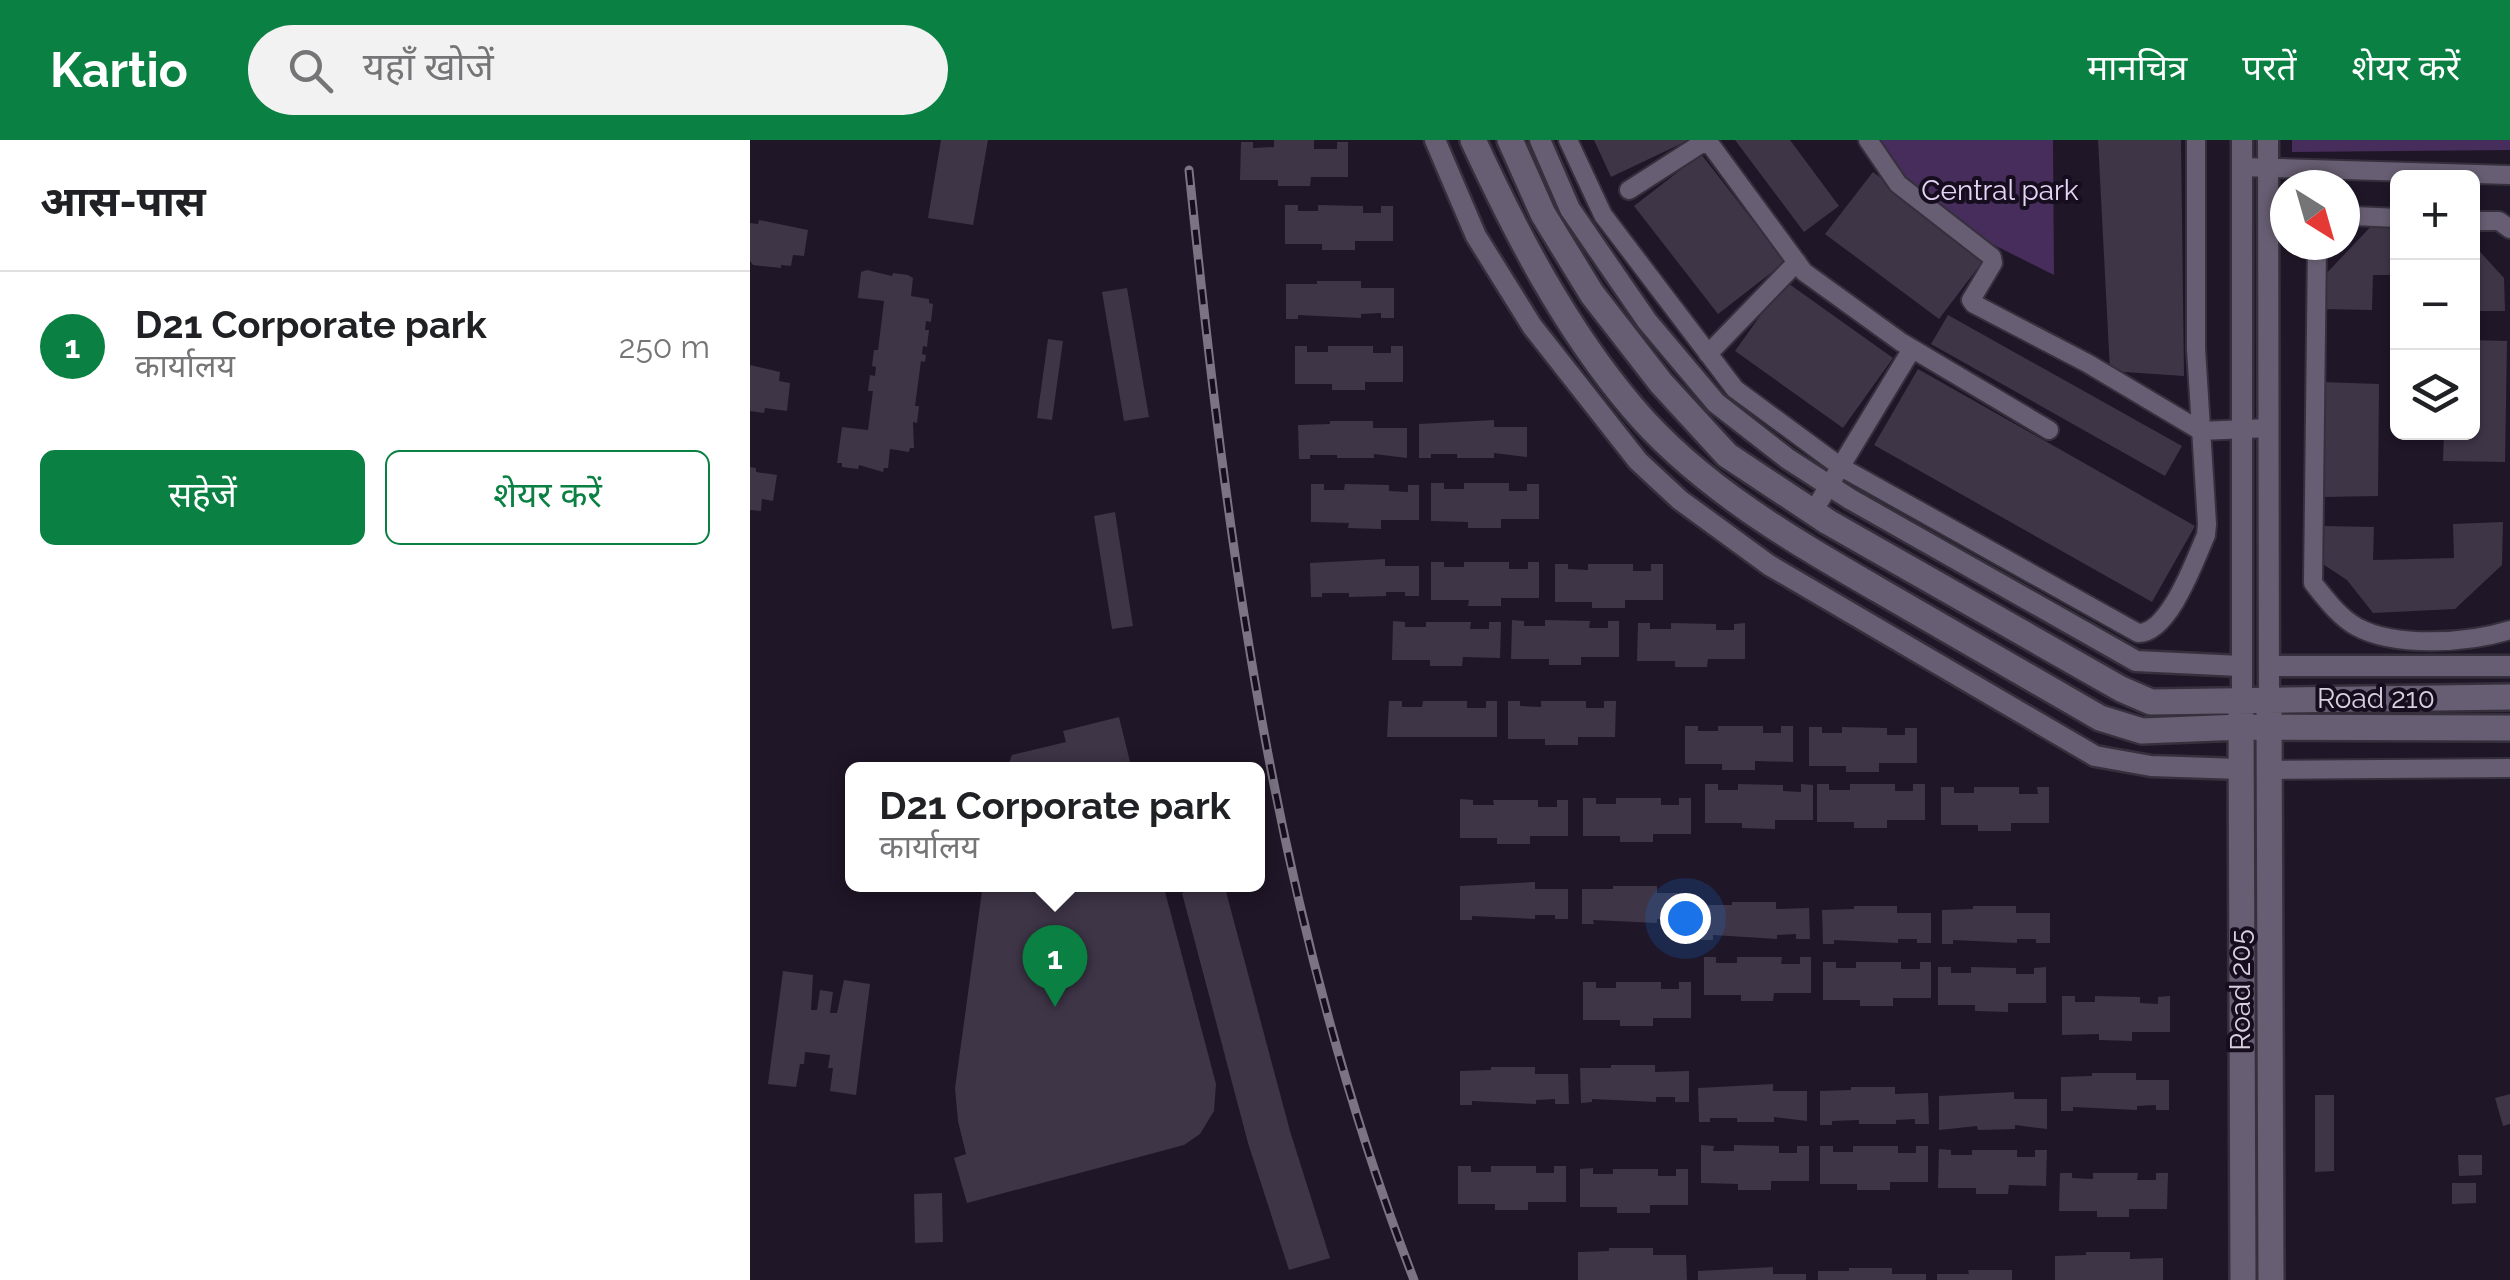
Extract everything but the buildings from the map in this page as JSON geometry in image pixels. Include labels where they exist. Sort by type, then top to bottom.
[{"type":"main road","points":[[1473,140],[1515,230],[1564,312],[1632,408],[1702,474],[1813,552],[2100,718],[2142,731],[2241,714]]},
{"type":"main road","points":[[1510,140],[1544,214],[1592,294],[1661,383],[1727,455],[1813,512],[2122,689],[2151,702],[2241,714]]},
{"type":"main road","name":"Road 210","points":[[2241,714],[2269,701],[2510,697]]},
{"type":"main road","name":"Road 205","points":[[2269,701],[2270,1280]]},
{"type":"main road","name":"Road 205","points":[[2241,714],[2243,1280]]},
{"type":"main road","name":"Road 210","points":[[2241,714],[2269,727],[2510,728]]},
{"type":"street","points":[[1435,140],[1476,236],[1532,326],[1604,422],[1680,500],[1769,565],[2095,756],[2151,766],[2240,769]]},
{"type":"street","points":[[1540,140],[1570,208],[1648,321],[1716,402],[1788,458],[1830,486],[2136,660],[2240,666]]},
{"type":"street","points":[[1568,140],[1603,215],[1735,389],[1841,467],[2145,634],[2152,631],[2175,602],[2206,536],[2196,350],[2196,140]]},
{"type":"street","points":[[1629,190],[1707,140],[1804,272],[1912,349],[2049,430]]},
{"type":"street","points":[[1868,140],[1901,187],[1992,257],[1993,263],[1972,303],[2086,363],[2201,431],[2268,428]]},
{"type":"street","points":[[2241,714],[2242,140]]},
{"type":"street","points":[[2268,140],[2269,701]]},
{"type":"street","points":[[2242,166],[2510,175]]},
{"type":"street","points":[[2360,216],[2390,218]]},
{"type":"street","points":[[2480,221],[2499,222],[2510,229]]},
{"type":"street","points":[[2269,666],[2503,666],[2503,633],[2466,641],[2378,634],[2356,626],[2313,583],[2317,260]]},
{"type":"street","points":[[1708,354],[1797,262]]},
{"type":"street","points":[[1813,512],[1912,349]]},
{"type":"street","points":[[2269,770],[2510,768]]},
{"type":"green space","name":"Central park","points":[[1877,140],[2053,140],[2054,275],[1982,239],[1899,179]]},
{"type":"green space","points":[[2292,140],[2510,140],[2510,150],[2292,152]]},
{"type":"railway","points":[[1189,170],[1241,593],[1292,871],[1366,1145],[1414,1280]]},
{"type":"place","name":"D21 Corporate park","points":[[1055,1007]]}]
